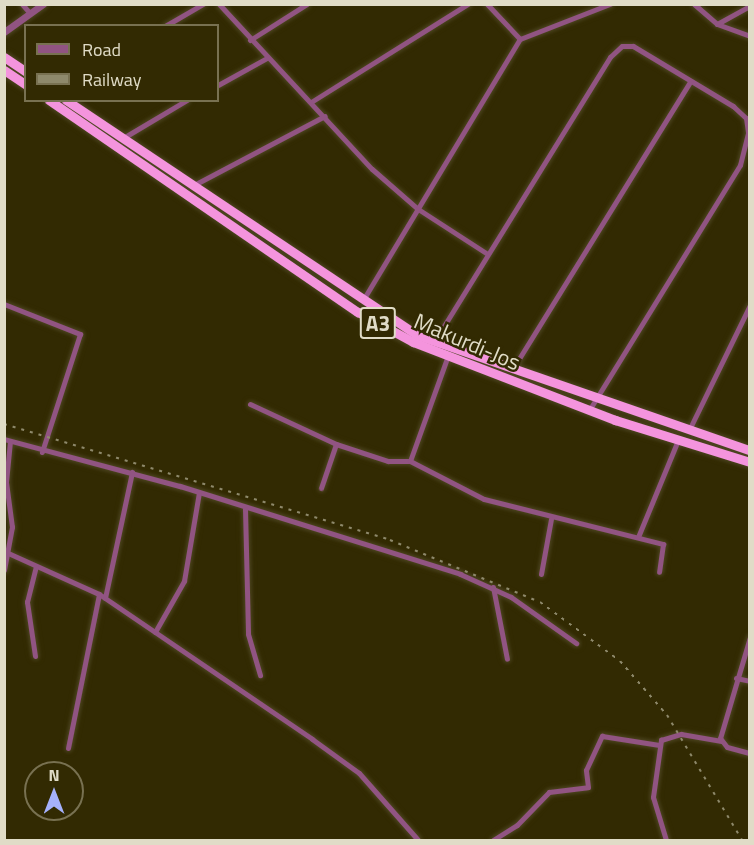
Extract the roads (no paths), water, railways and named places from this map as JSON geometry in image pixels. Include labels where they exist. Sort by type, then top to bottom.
[{"type":"highway","points":[[4,57],[24,71]]},
{"type":"highway","points":[[4,70],[24,84]]},
{"type":"highway","name":"Makurdi-Jos","points":[[52,102],[358,312],[447,358],[589,410],[750,462]]},
{"type":"highway","name":"Makurdi-Jos","points":[[69,102],[361,303],[434,342],[511,371],[750,450]]},
{"type":"street","points":[[22,4],[29,12]]},
{"type":"street","points":[[4,32],[43,4]]},
{"type":"street","points":[[168,24],[203,4]]},
{"type":"street","points":[[219,4],[267,58],[418,209],[486,253]]},
{"type":"street","points":[[250,39],[307,4]]},
{"type":"street","points":[[311,102],[468,4]]},
{"type":"street","points":[[487,4],[520,39]]},
{"type":"street","points":[[361,303],[520,39],[610,4]]},
{"type":"street","points":[[694,4],[717,24],[730,31],[750,36]]},
{"type":"street","points":[[717,24],[750,6]]},
{"type":"street","points":[[730,31],[733,16]]},
{"type":"street","points":[[434,342],[486,253],[616,50],[633,46],[746,118],[740,165],[589,410]]},
{"type":"street","points":[[219,84],[267,58]]},
{"type":"street","points":[[511,371],[690,82]]},
{"type":"street","points":[[122,139],[184,102]]},
{"type":"street","points":[[191,187],[325,116]]},
{"type":"street","points":[[4,304],[80,334],[42,452]]},
{"type":"street","points":[[689,431],[750,304]]},
{"type":"street","points":[[410,461],[447,358]]},
{"type":"street","points":[[250,404],[336,444],[388,460],[410,461],[484,499],[551,519],[638,537],[664,545],[659,572]]},
{"type":"street","points":[[4,570],[8,553],[7,440],[42,452],[132,472],[199,492],[245,509],[493,587],[576,643]]},
{"type":"street","points":[[638,537],[678,440]]},
{"type":"street","points":[[321,488],[336,444]]},
{"type":"street","points":[[105,598],[132,472]]},
{"type":"street","points":[[155,632],[184,581],[199,492]]},
{"type":"street","points":[[245,509],[248,634],[260,675]]},
{"type":"street","points":[[541,574],[551,519]]},
{"type":"street","points":[[8,553],[99,594],[359,773],[418,840]]},
{"type":"street","points":[[35,656],[27,602],[36,566]]},
{"type":"street","points":[[493,587],[507,659]]},
{"type":"street","points":[[68,748],[99,594]]},
{"type":"street","points":[[721,741],[736,678],[750,637]]},
{"type":"street","points":[[736,678],[750,681]]},
{"type":"street","points":[[666,840],[653,797],[659,745],[665,737],[681,734],[721,741],[750,753]]},
{"type":"street","points":[[493,840],[517,825],[549,792],[588,787],[586,770],[602,736],[659,745]]},
{"type":"railway","points":[[4,424],[390,540],[540,602],[620,661],[667,715],[742,840]]}]
